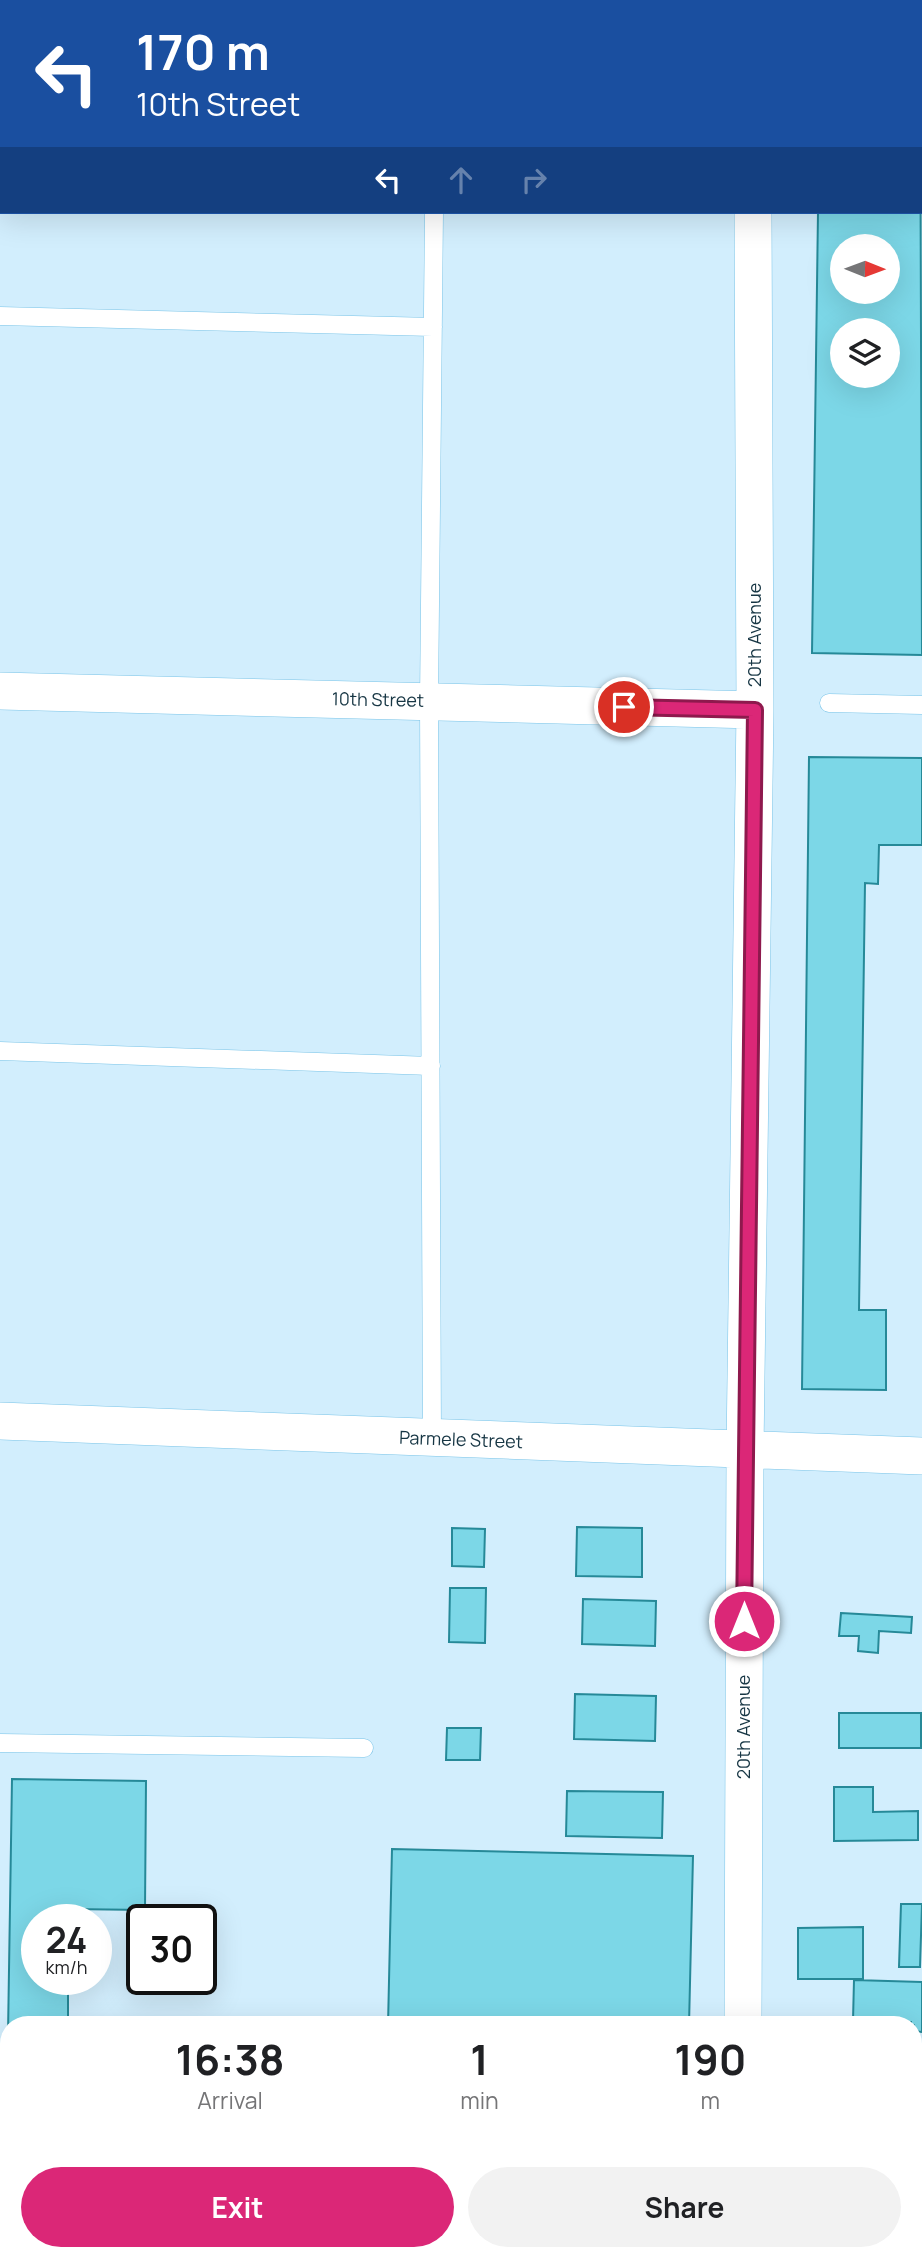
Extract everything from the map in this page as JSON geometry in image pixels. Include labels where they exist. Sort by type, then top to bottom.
[{"type":"street","name":"20th Avenue","points":[[743,2016],[744,1451],[755,710],[753,214]]},
{"type":"street","name":"10th Street","points":[[0,691],[755,710]]},
{"type":"street","name":"Parmele Street","points":[[0,1421],[922,1456]]},
{"type":"lane","points":[[432,1438],[429,702],[434,214]]},
{"type":"lane","points":[[0,316],[433,327]]},
{"type":"lane","points":[[828,703],[922,705]]},
{"type":"lane","points":[[0,1051],[431,1066]]},
{"type":"lane","points":[[0,1743],[364,1748]]},
{"type":"building","points":[[818,214],[921,214],[922,655],[812,653]]},
{"type":"building","points":[[809,757],[922,758],[922,845],[879,845],[878,884],[865,883],[859,1310],[886,1310],[886,1390],[802,1389]]},
{"type":"building","points":[[577,1527],[642,1528],[642,1577],[576,1576]]},
{"type":"building","points":[[452,1528],[485,1529],[484,1567],[452,1566]]},
{"type":"building","points":[[450,1588],[486,1588],[485,1643],[449,1642]]},
{"type":"building","points":[[583,1599],[656,1601],[655,1646],[582,1644]]},
{"type":"building","points":[[841,1613],[912,1617],[911,1633],[879,1631],[878,1653],[858,1651],[859,1636],[839,1636]]},
{"type":"building","points":[[575,1694],[656,1696],[655,1741],[574,1739]]},
{"type":"building","points":[[839,1713],[921,1713],[921,1748],[839,1748]]},
{"type":"building","points":[[447,1728],[481,1728],[480,1760],[446,1760]]},
{"type":"building","points":[[12,1779],[146,1781],[145,1904],[126,1904],[126,1910],[112,1910],[112,1904],[21,1904],[21,1995],[68,1995],[68,2016],[8,2016]]},
{"type":"building","points":[[834,1787],[873,1787],[873,1812],[918,1811],[918,1840],[834,1841]]},
{"type":"building","points":[[567,1791],[663,1792],[662,1838],[566,1836]]},
{"type":"building","points":[[392,1849],[693,1856],[689,2016],[388,2016]]},
{"type":"building","points":[[901,1904],[922,1904],[920,1967],[899,1967]]},
{"type":"building","points":[[863,1927],[863,1979],[798,1979],[798,1928]]},
{"type":"building","points":[[854,1980],[922,1982],[922,2016],[853,2016]]},
{"type":"route","points":[[624,707],[755,710],[744,1621]]}]
